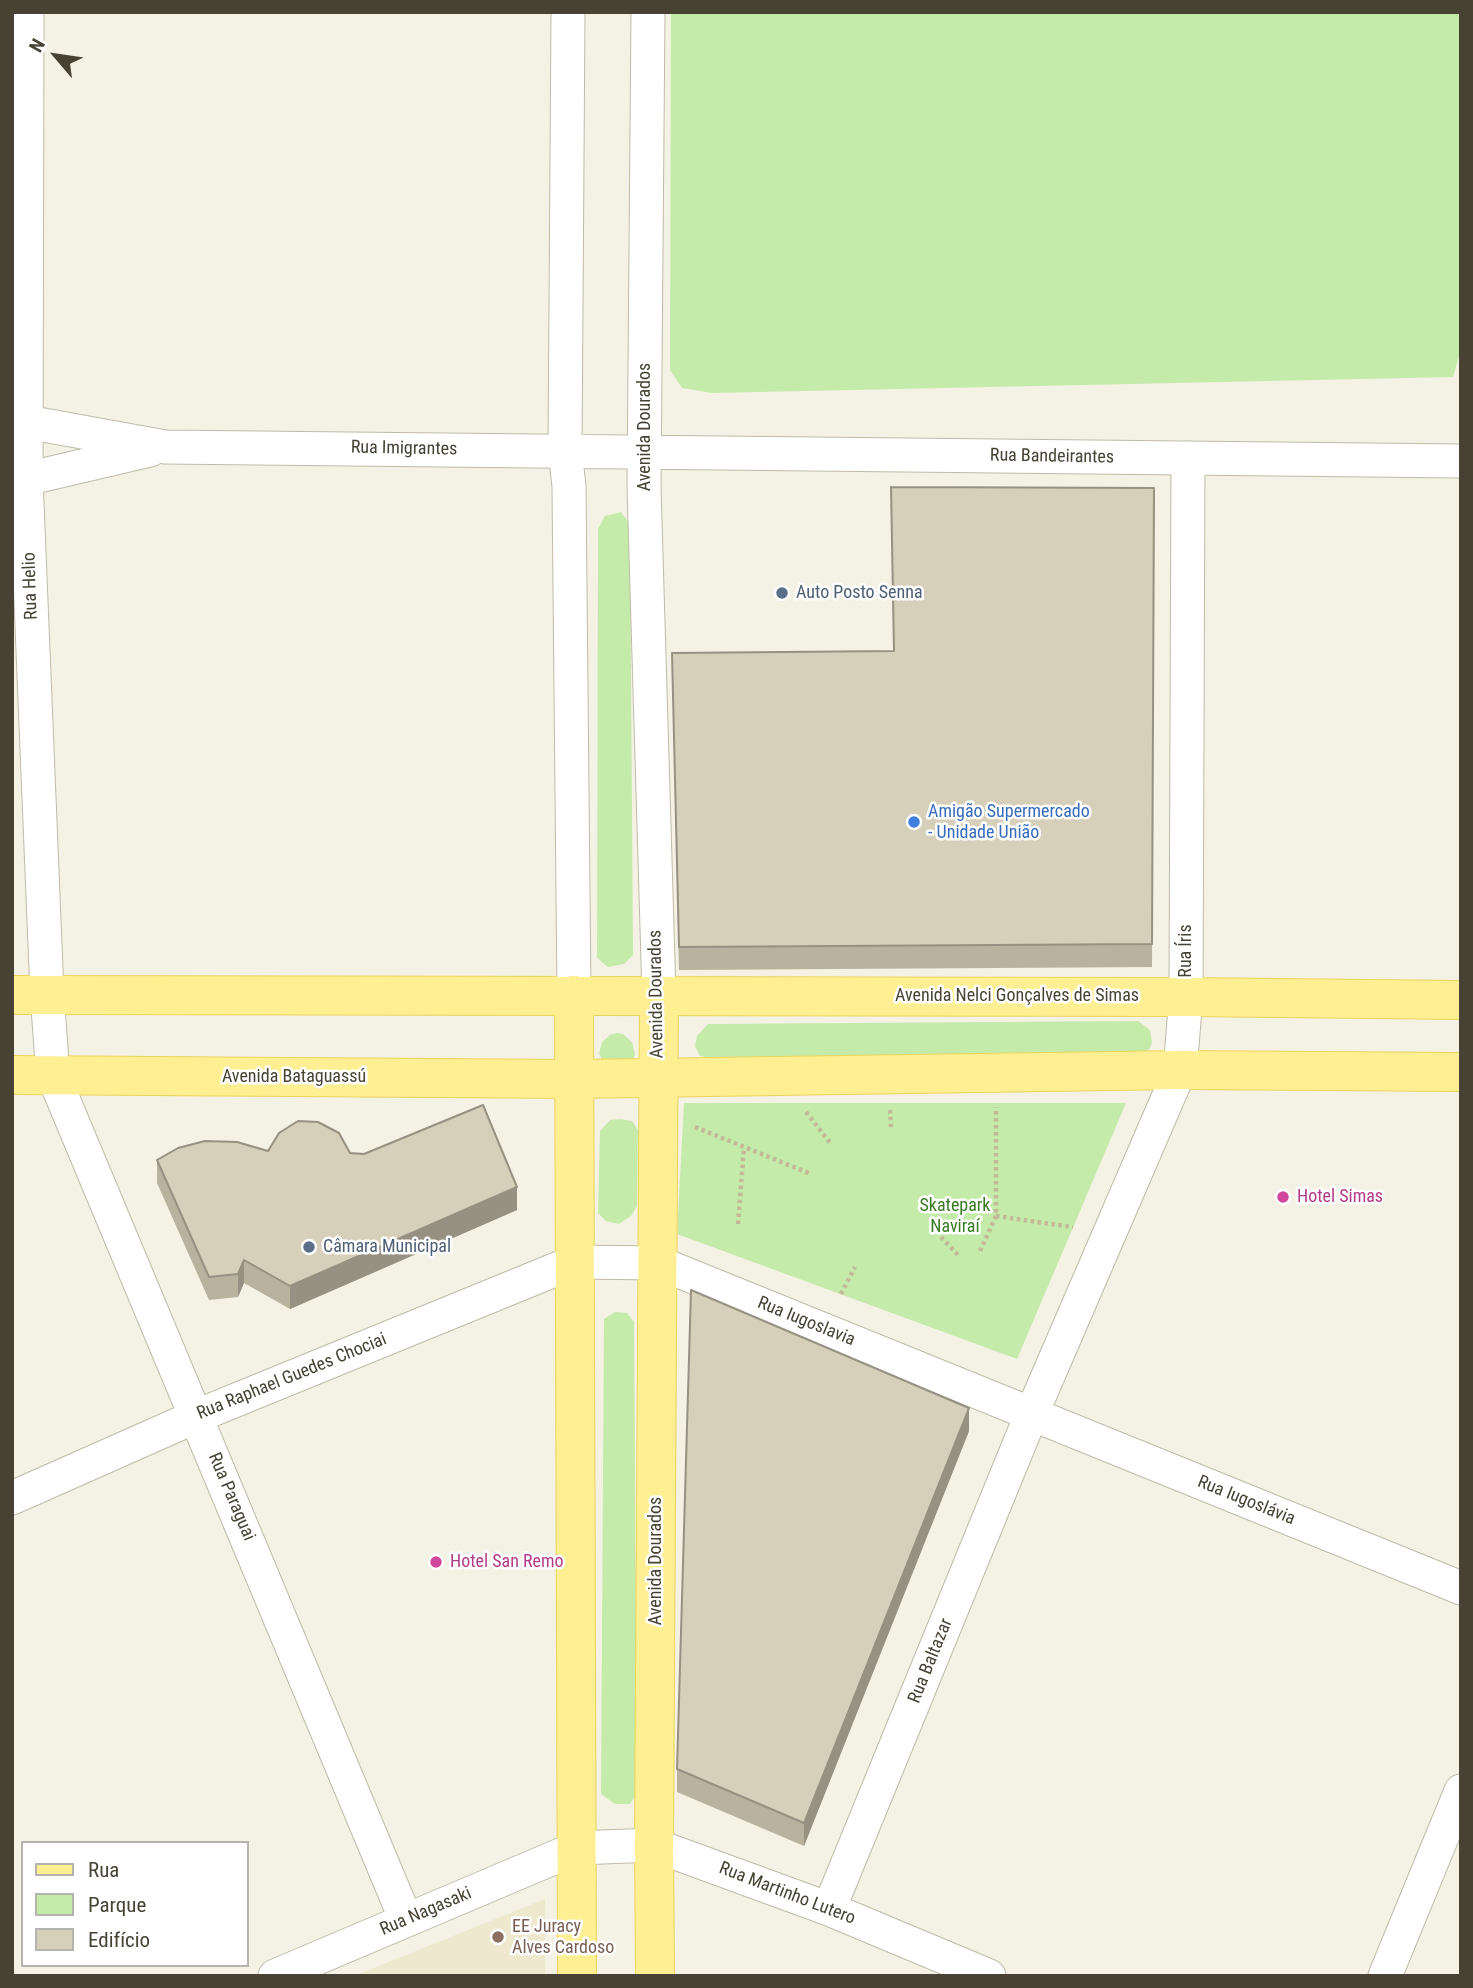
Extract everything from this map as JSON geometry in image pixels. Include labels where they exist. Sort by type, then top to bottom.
[{"type":"main road","points":[[30,994],[574,995],[577,1976]]},
{"type":"main road","name":"Avenida Nelci Gonçalves de Simas","points":[[574,995],[1461,1000]]},
{"type":"main road","name":"Avenida Dourados","points":[[655,1976],[659,995]]},
{"type":"main road","points":[[575,1079],[1180,1070],[1461,1072]]},
{"type":"main road","name":"Avenida Bataguassú","points":[[12,1075],[575,1079]]},
{"type":"street","name":"Rua Helio","points":[[27,12],[19,479],[30,994],[54,1075]]},
{"type":"street","points":[[568,12],[565,451],[569,486],[574,995]]},
{"type":"street","name":"Avenida Dourados","points":[[648,12],[644,452],[659,995]]},
{"type":"street","name":"Rua Imigrantes","points":[[19,422],[165,447],[644,452]]},
{"type":"street","name":"Rua Imigrantes","points":[[19,479],[165,447]]},
{"type":"street","name":"Rua Bandeirantes","points":[[644,452],[1461,461]]},
{"type":"street","name":"Rua Íris","points":[[1032,1413],[1180,1070],[1186,997],[1188,458]]},
{"type":"street","name":"Rua Paraguai","points":[[54,1075],[406,1920]]},
{"type":"street","name":"Rua Iugoslavia","points":[[574,1262],[659,1263],[1032,1413]]},
{"type":"street","name":"Rua Raphael Guedes Chociai","points":[[12,1498],[197,1416],[574,1262]]},
{"type":"street","name":"Rua Iugoslávia","points":[[1032,1413],[1461,1588]]},
{"type":"street","name":"Rua Baltazar","points":[[829,1909],[1032,1413]]},
{"type":"street","points":[[1385,1976],[1461,1791]]},
{"type":"street","name":"Rua Martinho Lutero","points":[[577,1848],[654,1845],[829,1909],[989,1976]]},
{"type":"street","name":"Rua Nagasaki","points":[[275,1976],[577,1848]]},
{"type":"path","points":[[799,1103],[831,1144]]},
{"type":"path","points":[[889,1103],[891,1127]]},
{"type":"path","points":[[980,1251],[996,1216],[996,1103]]},
{"type":"path","points":[[683,1122],[811,1174]]},
{"type":"path","points":[[738,1224],[744,1148]]},
{"type":"path","points":[[996,1216],[1073,1227]]},
{"type":"path","points":[[941,1237],[958,1255]]},
{"type":"path","points":[[841,1294],[855,1267]]},
{"type":"shaded area","name":"EE Juracy Alves Cardoso","points":[[545,1899],[545,1976],[354,1976]]},
{"type":"green space","points":[[671,12],[1461,12],[1461,350],[1453,377],[712,393],[682,388],[670,370]]},
{"type":"green space","points":[[621,512],[630,524],[633,955],[624,964],[608,967],[597,958],[598,529],[605,516]]},
{"type":"green space","points":[[1138,1021],[1150,1030],[1152,1042],[1150,1048],[1141,1055],[711,1058],[700,1056],[695,1046],[697,1036],[708,1024]]},
{"type":"green space","points":[[617,1033],[623,1034],[632,1042],[635,1054],[633,1060],[603,1063],[599,1053],[602,1042]]},
{"type":"green space","name":"Skatepark Naviraí","points":[[684,1103],[1126,1103],[1017,1359],[677,1234]]},
{"type":"green space","points":[[610,1120],[632,1121],[638,1130],[637,1206],[631,1216],[619,1224],[606,1221],[598,1213],[600,1131]]},
{"type":"green space","points":[[615,1312],[627,1313],[634,1322],[637,1794],[630,1804],[615,1804],[601,1794],[604,1319]]},
{"type":"building","name":"Amigão Supermercado - Unidade União","points":[[891,487],[1154,488],[1152,944],[679,947],[672,653],[894,651]]},
{"type":"building","name":"Câmara Municipal","points":[[483,1105],[517,1187],[290,1286],[244,1260],[238,1274],[209,1277],[157,1160],[178,1148],[205,1141],[237,1142],[268,1151],[279,1133],[298,1121],[318,1122],[339,1133],[350,1153],[364,1154]]},
{"type":"building","points":[[691,1290],[969,1408],[804,1823],[677,1769]]},
{"type":"place","name":"Auto Posto Senna","points":[[782,593]]},
{"type":"place","name":"Amigão Supermercado - Unidade União","points":[[914,822]]},
{"type":"place","name":"Hotel Simas","points":[[1283,1197]]},
{"type":"place","name":"Câmara Municipal","points":[[309,1247]]},
{"type":"place","name":"Hotel San Remo","points":[[436,1562]]},
{"type":"place","name":"EE Juracy Alves Cardoso","points":[[498,1937]]}]
